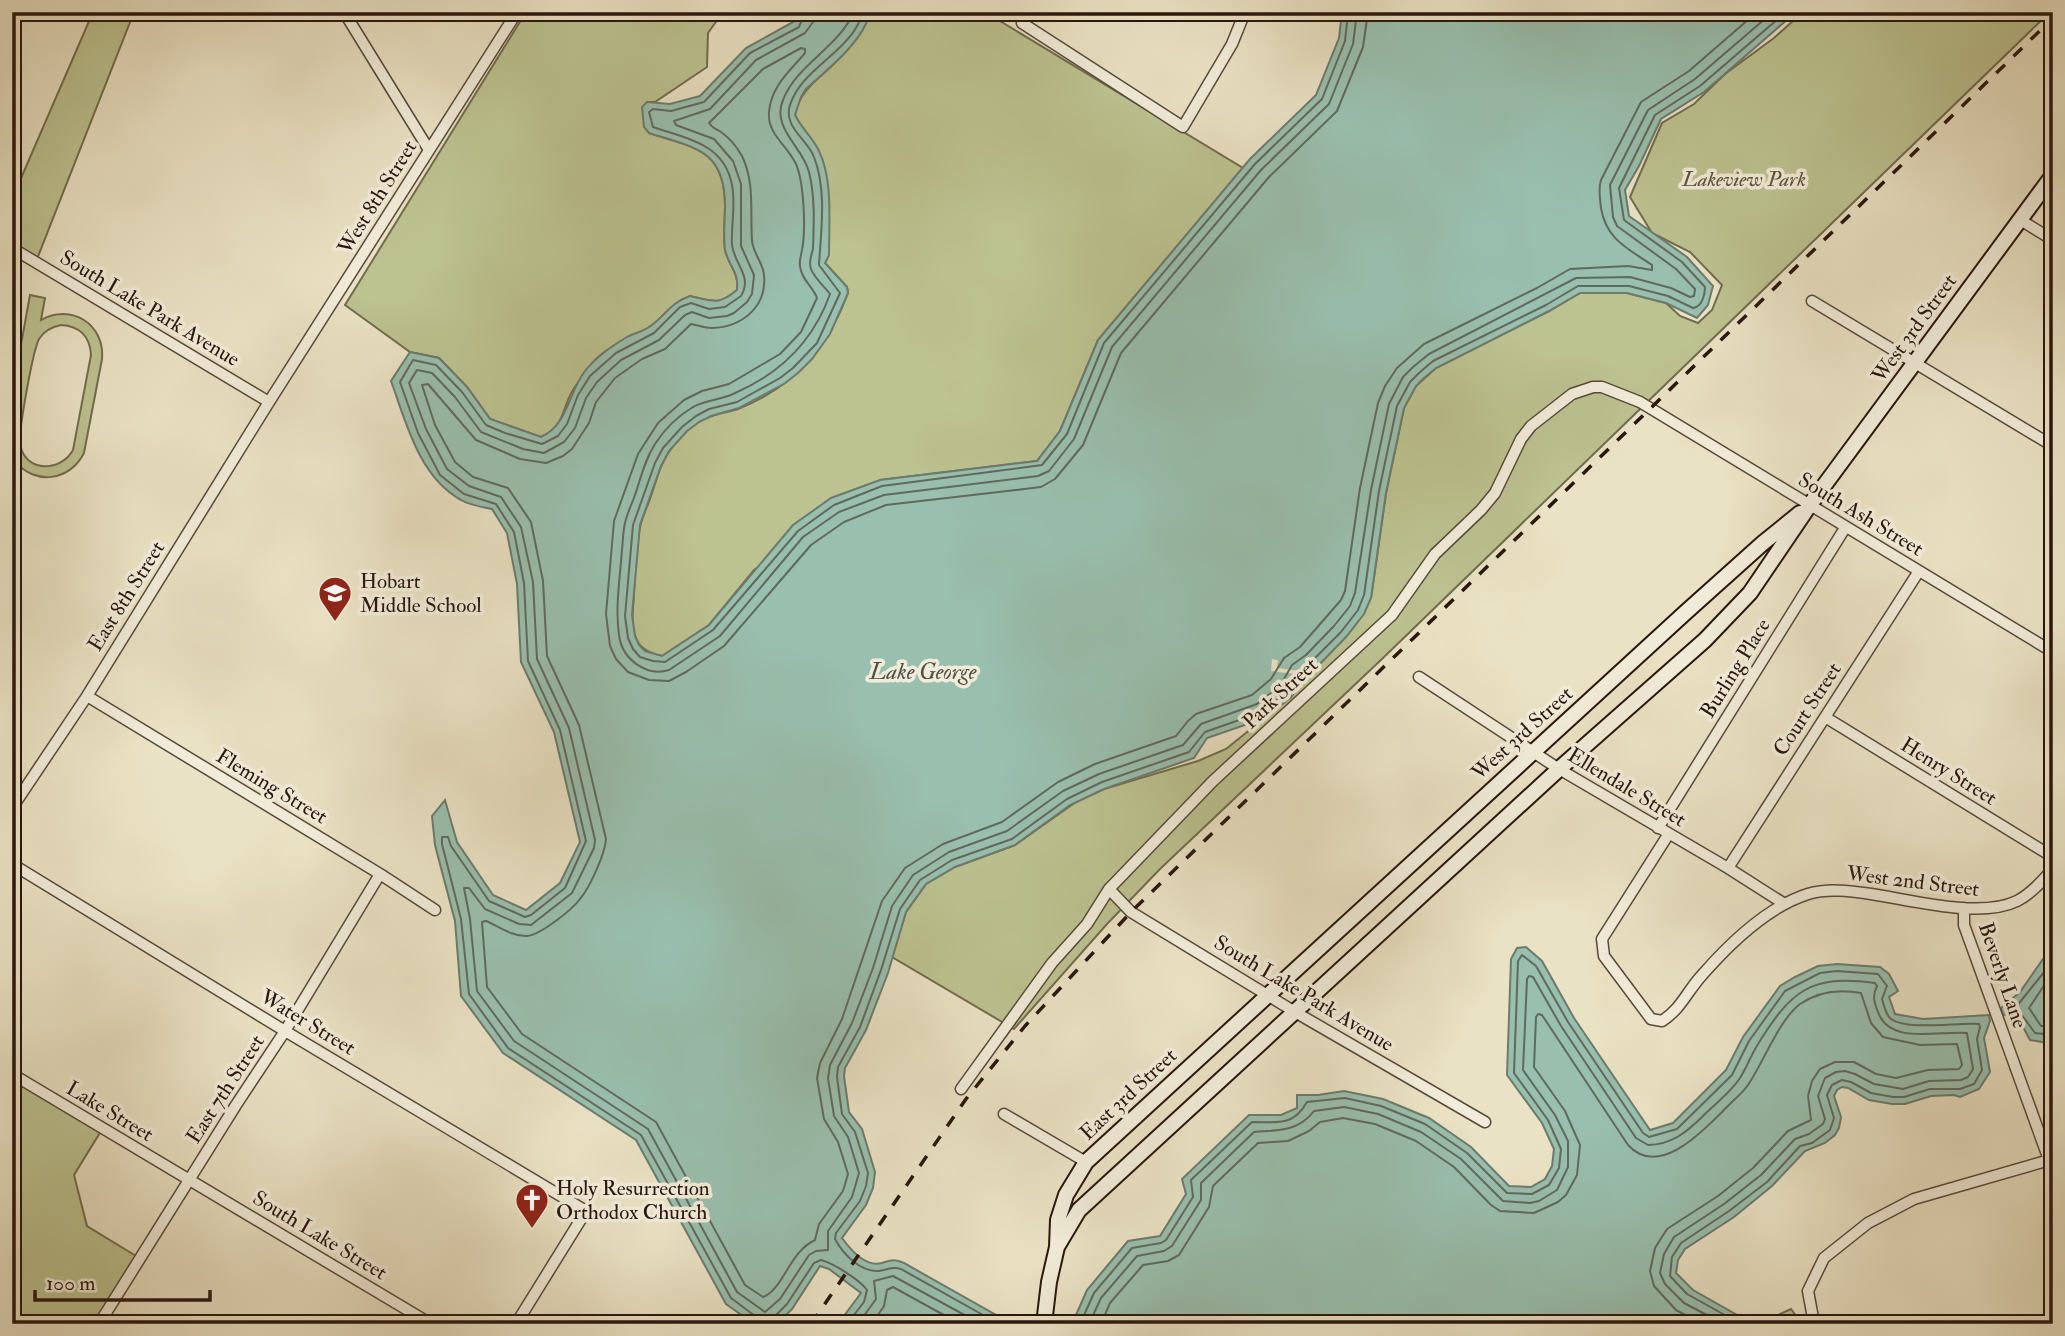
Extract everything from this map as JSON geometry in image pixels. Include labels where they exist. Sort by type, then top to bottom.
[{"type":"street","points":[[344,12],[429,150]]},
{"type":"street","name":"West 8th Street","points":[[269,402],[517,12]]},
{"type":"street","points":[[1021,23],[1183,127],[1232,44],[1245,12]]},
{"type":"street","name":"West 3rd Street","points":[[1295,1012],[1559,769],[1705,640],[1732,612],[1776,557],[1809,506],[2053,175]]},
{"type":"street","points":[[2019,219],[2053,240]]},
{"type":"street","name":"South Lake Park Avenue","points":[[12,248],[269,402]]},
{"type":"street","points":[[1812,301],[2053,446]]},
{"type":"street","name":"Park Street","points":[[961,1089],[1052,963],[1087,925],[1109,889],[1213,781],[1392,615],[1435,554],[1495,493],[1521,439],[1531,426],[1572,394],[1593,387],[1621,393],[1650,409]]},
{"type":"street","name":"East 8th Street","points":[[12,808],[87,696],[269,402]]},
{"type":"street","name":"South Ash Street","points":[[1650,409],[2053,653]]},
{"type":"street","name":"West 3rd Street","points":[[1266,994],[1756,549],[1809,506]]},
{"type":"street","name":"Burling Place","points":[[1658,828],[1845,528]]},
{"type":"street","name":"Court Street","points":[[1728,868],[1919,572]]},
{"type":"street","name":"Ellendale Street","points":[[1419,677],[1559,769],[1783,903]]},
{"type":"street","name":"Fleming Street","points":[[87,696],[435,910]]},
{"type":"street","name":"Henry Street","points":[[1825,717],[2053,857]]},
{"type":"street","name":"West 2nd Street","points":[[1668,835],[1602,939],[1604,956],[1651,1019],[1662,1021],[1675,1013],[1701,975],[1740,937],[1783,903],[1811,893],[1845,890],[1964,908],[1991,909],[2018,901],[2040,884],[2053,869]]},
{"type":"street","name":"Water Street","points":[[12,864],[586,1211],[516,1324]]},
{"type":"street","name":"East 7th Street","points":[[99,1324],[285,1031],[380,874]]},
{"type":"street","name":"South Lake Park Avenue","points":[[1109,889],[1131,912],[1295,1012],[1485,1122]]},
{"type":"street","name":"Beverly Lane","points":[[1964,908],[1964,925],[2053,1171]]},
{"type":"street","name":"East 3rd Street","points":[[1044,1324],[1057,1247],[1058,1220],[1066,1195],[1086,1162],[1266,994]]},
{"type":"street","name":"East 3rd Street","points":[[1057,1247],[1079,1210],[1295,1012]]},
{"type":"street","name":"Lake Street","points":[[12,1074],[189,1180]]},
{"type":"street","points":[[1004,1114],[1086,1162]]},
{"type":"street","points":[[1818,1324],[1813,1318],[1808,1290],[1824,1258],[1868,1223],[1914,1199],[2051,1160]]},
{"type":"street","name":"South Lake Street","points":[[189,1180],[431,1324]]},
{"type":"green space","points":[[93,12],[134,12],[37,259],[12,245],[12,199]]},
{"type":"green space","points":[[526,12],[723,12],[708,33],[707,67],[655,102],[647,102],[649,133],[704,154],[720,173],[724,187],[725,250],[737,284],[737,290],[720,300],[710,301],[690,296],[683,299],[646,329],[603,353],[573,390],[555,428],[541,437],[490,419],[467,387],[439,358],[410,352],[345,305]]},
{"type":"green space","points":[[870,12],[985,12],[1243,168],[1098,340],[1060,431],[1037,461],[880,480],[754,570],[709,625],[662,656],[653,654],[640,645],[634,633],[636,565],[641,523],[665,459],[679,439],[700,421],[738,409],[775,390],[791,378],[819,348],[840,313],[848,293],[847,287],[825,263],[829,254],[828,199],[810,138],[795,115],[797,105],[807,89],[842,55],[868,19]]},
{"type":"green space","name":"Lakeview Park","points":[[1803,12],[2050,12],[1383,658],[1160,869],[1014,1029],[892,957],[906,912],[926,884],[955,867],[1015,845],[1076,802],[1104,789],[1198,761],[1226,749],[1292,696],[1303,676],[1371,598],[1386,493],[1404,408],[1416,386],[1436,368],[1580,293],[1627,293],[1666,303],[1680,316],[1698,323],[1712,310],[1722,285],[1690,252],[1652,233],[1630,197],[1662,123],[1694,104],[1725,74],[1774,38]]},
{"type":"green space","points":[[30,295],[45,298],[41,320],[64,314],[84,320],[92,327],[98,336],[102,359],[84,453],[70,470],[52,477],[42,477],[23,469],[15,461],[12,473],[12,394]],"holes":[[[67,326],[86,337],[91,355],[73,450],[61,462],[36,465],[29,461],[20,445],[33,359],[43,334],[51,328]]]},
{"type":"green space","points":[[12,1079],[101,1131],[74,1175],[87,1226],[136,1256],[95,1324],[12,1324]]},
{"type":"green space","points":[[1791,1309],[1802,1324],[1758,1324]]},
{"type":"water","name":"Lake George","points":[[800,12],[870,12],[853,44],[806,89],[795,115],[817,146],[826,175],[830,216],[829,255],[825,263],[847,287],[848,293],[830,334],[798,373],[784,384],[739,408],[699,422],[669,451],[661,466],[640,525],[632,615],[639,645],[645,651],[662,656],[709,625],[793,525],[831,498],[880,480],[1037,461],[1060,431],[1098,340],[1250,159],[1316,95],[1339,38],[1342,12],[1796,12],[1704,92],[1661,119],[1625,190],[1629,216],[1687,257],[1713,286],[1708,305],[1697,318],[1666,303],[1627,293],[1580,293],[1436,368],[1416,386],[1404,408],[1386,493],[1371,598],[1364,614],[1316,668],[1303,676],[1292,696],[1265,718],[1207,738],[1194,758],[1104,789],[1070,805],[1015,845],[955,867],[926,884],[906,912],[888,973],[866,1030],[845,1068],[849,1112],[862,1129],[875,1172],[873,1188],[866,1205],[842,1238],[864,1260],[876,1264],[893,1260],[904,1263],[1012,1324],[838,1324],[861,1293],[829,1269],[820,1266],[792,1309],[777,1324],[750,1321],[726,1304],[636,1140],[503,1053],[461,996],[455,921],[435,845],[432,816],[445,800],[457,842],[493,895],[526,910],[560,883],[580,842],[554,732],[521,662],[517,584],[507,533],[492,509],[461,500],[434,477],[416,447],[391,381],[410,352],[439,358],[467,387],[490,419],[541,437],[557,425],[579,380],[604,352],[649,327],[683,299],[690,296],[710,301],[720,300],[737,290],[735,273],[725,250],[724,187],[720,173],[704,154],[649,133],[644,127],[642,107],[647,102],[670,104],[700,96],[746,48],[795,21]]},
{"type":"water","points":[[1526,947],[1542,961],[1574,1018],[1650,1130],[1673,1123],[1726,1070],[1743,1037],[1780,986],[1818,966],[1837,964],[1880,967],[1889,974],[1898,991],[1889,997],[1895,1014],[1923,1019],[1989,1015],[1990,1021],[1984,1038],[1990,1072],[1979,1089],[1960,1097],[1931,1096],[1905,1104],[1869,1100],[1842,1087],[1834,1096],[1841,1117],[1835,1135],[1825,1143],[1805,1151],[1772,1186],[1734,1217],[1685,1249],[1678,1260],[1676,1273],[1693,1290],[1753,1324],[1072,1324],[1087,1290],[1128,1241],[1160,1236],[1186,1194],[1182,1179],[1249,1115],[1281,1115],[1297,1108],[1297,1095],[1344,1091],[1383,1099],[1429,1118],[1471,1147],[1509,1186],[1531,1187],[1545,1179],[1552,1166],[1554,1149],[1542,1123],[1507,1075],[1511,959],[1517,948]]},
{"type":"water","points":[[2053,952],[2053,1041],[2047,1043],[2030,1040],[2012,1014],[2003,1015],[2001,1008],[2020,992],[2043,959]]},
{"type":"pier","points":[[1272,659],[1278,660],[1277,668],[1301,671],[1310,676],[1271,671]]},
{"type":"railway","points":[[811,1324],[966,1099],[1025,1026],[1131,912],[2053,18]]},
{"type":"place","name":"Hobart Middle School","points":[[335,623]]},
{"type":"place","name":"Holy Resurrection Orthodox Church","points":[[532,1230]]}]
